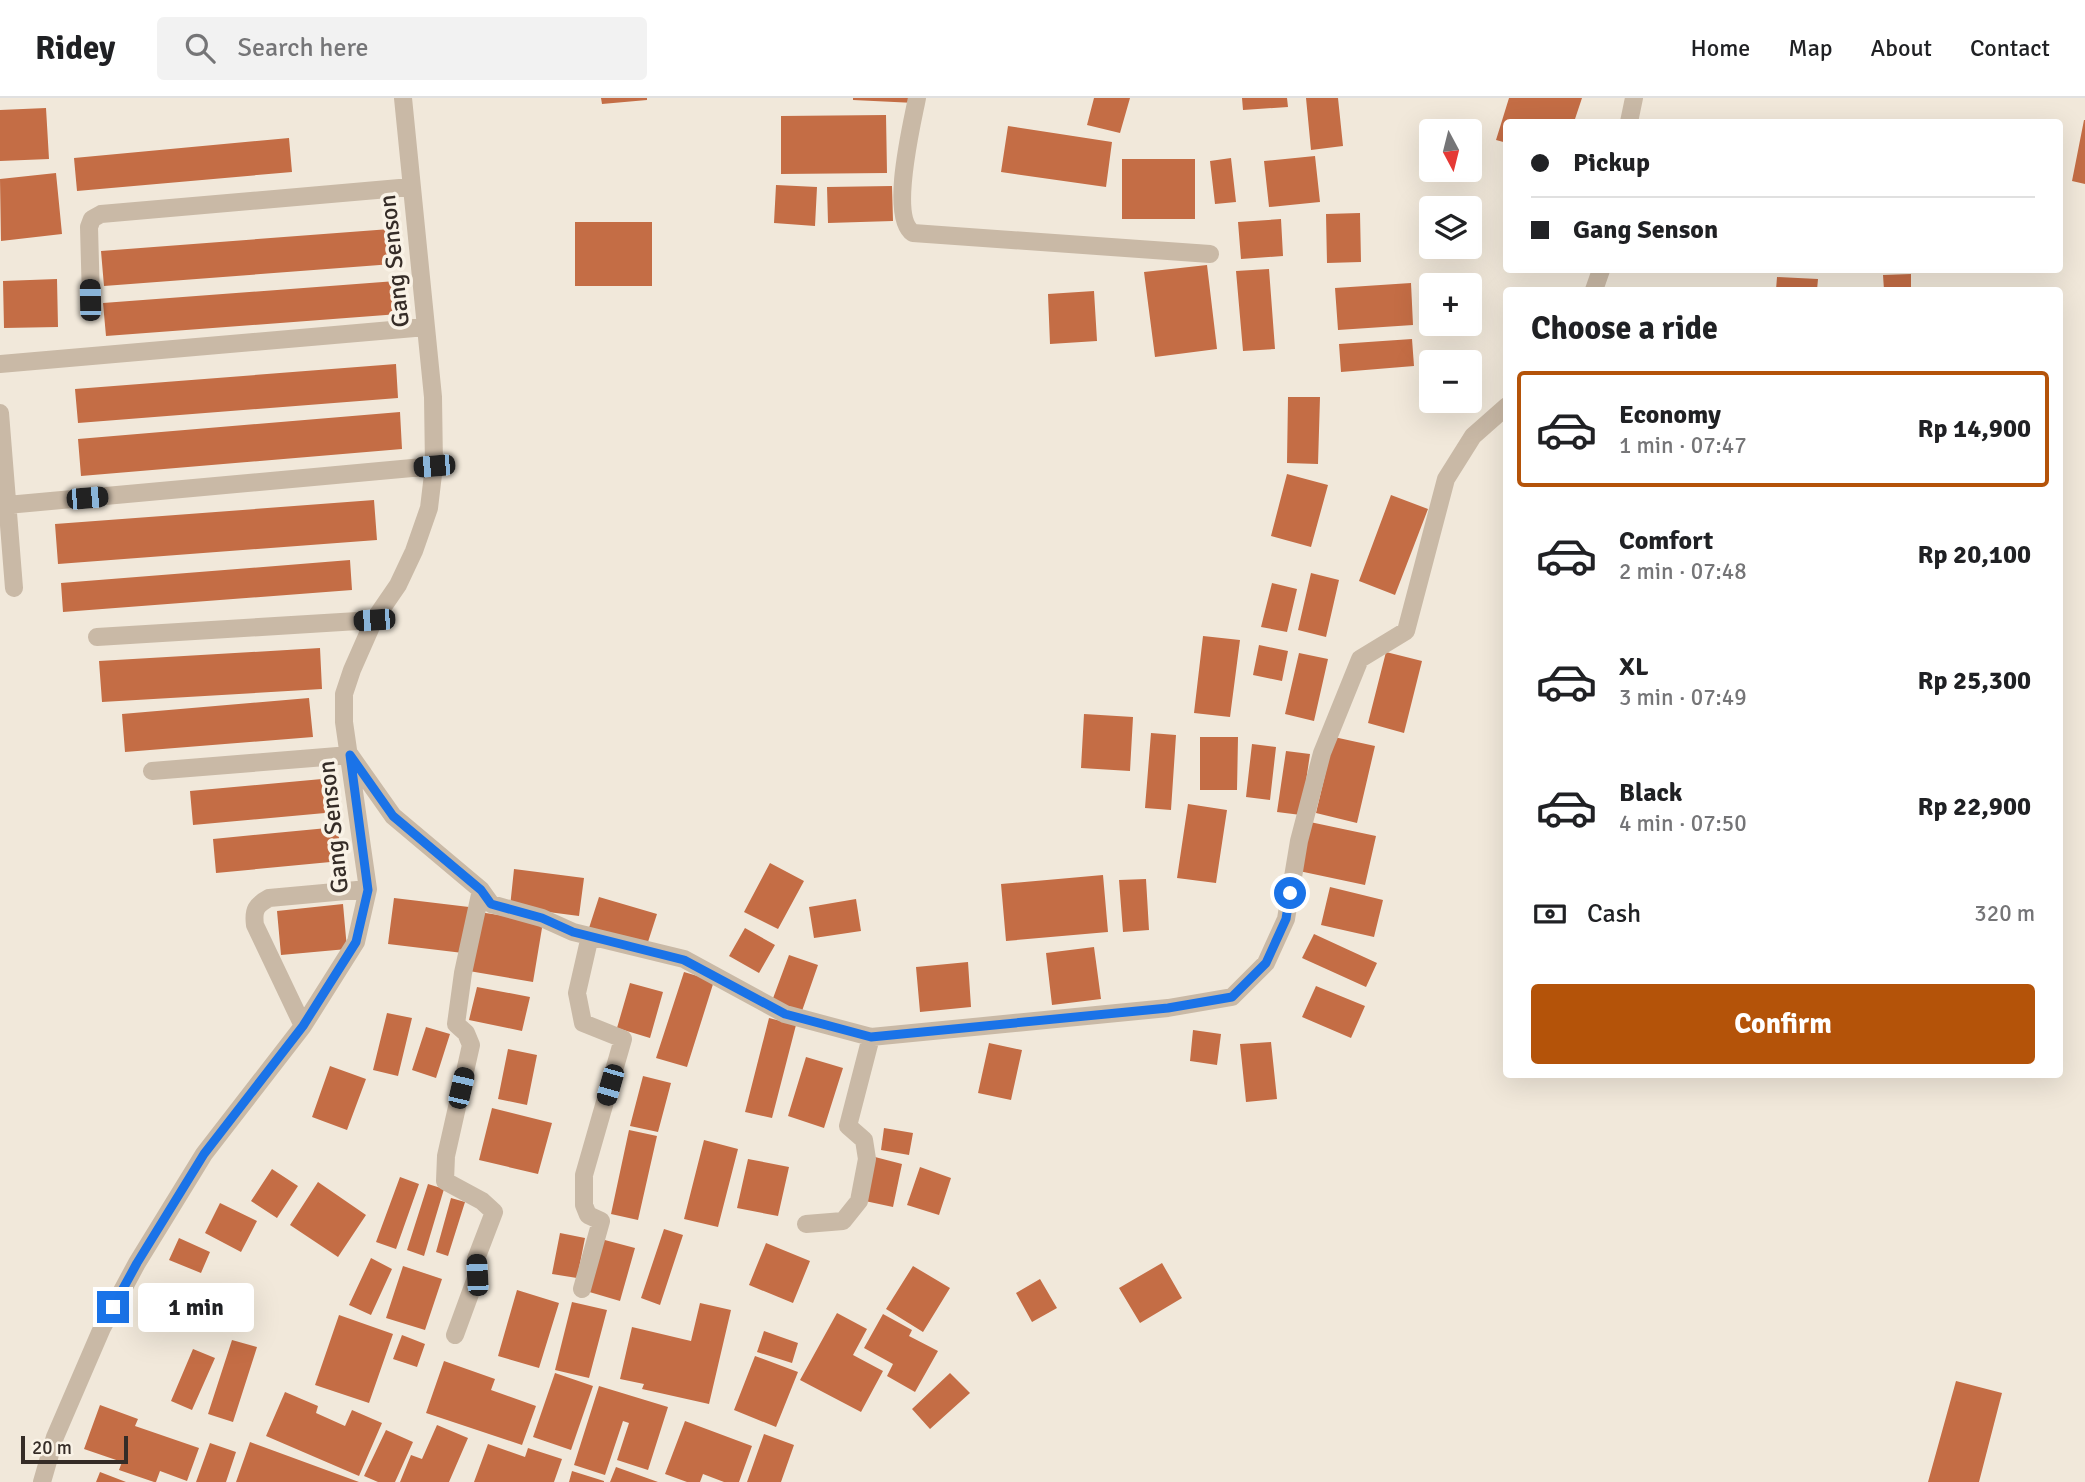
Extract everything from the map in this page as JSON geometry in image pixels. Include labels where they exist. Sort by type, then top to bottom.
[{"type":"street","name":"Gang Senson","points":[[42,1482],[55,1437],[96,1340],[137,1263],[204,1154],[303,1026],[356,942],[368,890],[344,722],[344,694],[374,620],[398,585],[414,551],[429,508],[434,466],[433,397],[403,98]]},
{"type":"street","points":[[917,98],[902,190],[904,223],[913,233],[1210,254]]},
{"type":"street","points":[[1630,119],[1634,98]]},
{"type":"street","points":[[90,300],[89,227],[92,219],[101,214],[411,187]]},
{"type":"street","points":[[0,364],[426,327]]},
{"type":"street","points":[[152,771],[350,755],[393,816],[481,890],[491,904],[542,918],[573,932],[684,960],[785,1014],[871,1037],[1168,1008],[1232,997],[1266,963],[1286,919],[1299,841],[1322,753],[1360,659],[1406,631],[1446,479],[1473,436],[1503,410]]},
{"type":"street","points":[[0,412],[14,588]]},
{"type":"street","points":[[7,505],[434,466]]},
{"type":"street","points":[[97,637],[374,620]]},
{"type":"street","points":[[303,1026],[255,925],[253,913],[258,904],[269,898],[368,890]]},
{"type":"street","points":[[455,1335],[477,1275],[476,1259],[494,1212],[482,1201],[445,1181],[446,1156],[471,1045],[466,1032],[456,1024],[463,973],[481,890]]},
{"type":"street","points":[[582,1289],[601,1221],[588,1214],[584,1205],[584,1175],[623,1039],[583,1023],[577,993],[590,936]]},
{"type":"street","points":[[806,1224],[843,1221],[859,1202],[867,1159],[864,1140],[848,1126],[871,1037]]},
{"type":"building","points":[[601,98],[647,98],[647,100],[602,104]]},
{"type":"building","points":[[915,98],[915,103],[853,100]]},
{"type":"building","points":[[1094,98],[1130,98],[1120,133],[1087,125]]},
{"type":"building","points":[[1242,98],[1287,98],[1288,107],[1243,110]]},
{"type":"building","points":[[1306,98],[1338,98],[1343,146],[1311,150]]},
{"type":"building","points":[[1509,98],[1582,98],[1575,119],[1503,119],[1503,142],[1496,140]]},
{"type":"building","points":[[46,108],[49,159],[0,161],[0,110]]},
{"type":"building","points":[[886,115],[887,173],[781,174],[781,116]]},
{"type":"building","points":[[2085,120],[2085,184],[2072,181]]},
{"type":"building","points":[[1008,126],[1112,142],[1106,187],[1001,172]]},
{"type":"building","points":[[289,138],[292,172],[77,191],[74,158]]},
{"type":"building","points":[[1315,156],[1320,202],[1269,207],[1264,161]]},
{"type":"building","points":[[1231,158],[1236,202],[1215,204],[1210,161]]},
{"type":"building","points":[[1122,159],[1195,159],[1195,219],[1122,219]]},
{"type":"building","points":[[56,173],[62,234],[1,241],[0,179]]},
{"type":"building","points":[[776,185],[817,187],[815,226],[774,223]]},
{"type":"building","points":[[892,186],[893,221],[828,223],[827,187]]},
{"type":"building","points":[[1360,213],[1361,262],[1327,263],[1326,214]]},
{"type":"building","points":[[1281,219],[1283,256],[1241,259],[1238,222]]},
{"type":"building","points":[[575,222],[652,222],[652,286],[575,286]]},
{"type":"building","points":[[390,229],[393,264],[104,286],[101,251]]},
{"type":"building","points":[[1207,265],[1217,349],[1155,357],[1144,272]]},
{"type":"building","points":[[1269,269],[1275,349],[1243,351],[1236,271]]},
{"type":"building","points":[[1911,274],[1911,287],[1884,287],[1883,275]]},
{"type":"building","points":[[1777,277],[1818,279],[1817,287],[1776,287]]},
{"type":"building","points":[[57,279],[58,327],[4,328],[3,281]]},
{"type":"building","points":[[396,281],[399,314],[106,336],[103,303]]},
{"type":"building","points":[[1411,283],[1413,325],[1338,330],[1335,288]]},
{"type":"building","points":[[1094,291],[1097,341],[1050,344],[1048,294]]},
{"type":"building","points":[[1412,339],[1414,366],[1341,372],[1339,344]]},
{"type":"building","points":[[396,364],[398,398],[78,423],[75,389]]},
{"type":"building","points":[[1288,397],[1320,397],[1318,464],[1287,463]]},
{"type":"building","points":[[400,412],[402,449],[81,476],[78,439]]},
{"type":"building","points":[[1287,474],[1328,485],[1311,547],[1271,536]]},
{"type":"building","points":[[1391,495],[1428,509],[1395,595],[1359,581]]},
{"type":"building","points":[[374,500],[377,540],[58,564],[55,524]]},
{"type":"building","points":[[350,560],[352,590],[63,612],[61,583]]},
{"type":"building","points":[[1311,573],[1339,580],[1326,637],[1298,630]]},
{"type":"building","points":[[1272,583],[1297,589],[1287,632],[1261,627]]},
{"type":"building","points":[[1203,636],[1240,640],[1230,717],[1194,713]]},
{"type":"building","points":[[1259,645],[1288,651],[1282,681],[1253,675]]},
{"type":"building","points":[[320,648],[322,689],[102,702],[99,661]]},
{"type":"building","points":[[1386,652],[1422,661],[1404,733],[1368,723]]},
{"type":"building","points":[[1299,653],[1328,659],[1314,721],[1285,714]]},
{"type":"building","points":[[309,698],[313,737],[125,752],[122,714]]},
{"type":"building","points":[[1084,714],[1133,717],[1130,771],[1081,768]]},
{"type":"building","points":[[1151,733],[1176,735],[1171,810],[1145,808]]},
{"type":"building","points":[[1200,737],[1238,737],[1237,790],[1200,790]]},
{"type":"building","points":[[1334,737],[1375,746],[1357,823],[1316,813]]},
{"type":"building","points":[[1252,744],[1276,747],[1270,800],[1246,797]]},
{"type":"building","points":[[1286,751],[1310,754],[1301,815],[1277,812]]},
{"type":"building","points":[[322,779],[325,813],[193,825],[190,791]]},
{"type":"building","points":[[1188,804],[1227,810],[1216,883],[1177,878]]},
{"type":"building","points":[[1310,822],[1376,836],[1365,885],[1299,871]]},
{"type":"building","points":[[338,827],[341,861],[216,873],[213,839]]},
{"type":"building","points":[[770,863],[804,881],[778,929],[744,912]]},
{"type":"building","points":[[514,869],[584,878],[579,916],[510,907]]},
{"type":"building","points":[[1103,875],[1108,932],[1006,941],[1001,884]]},
{"type":"building","points":[[1146,879],[1149,930],[1123,932],[1119,880]]},
{"type":"building","points":[[1330,887],[1383,900],[1374,937],[1321,925]]},
{"type":"building","points":[[599,897],[657,914],[647,945],[589,928]]},
{"type":"building","points":[[394,898],[469,907],[463,953],[388,944]]},
{"type":"building","points":[[856,899],[861,931],[814,938],[809,907]]},
{"type":"building","points":[[343,904],[347,949],[281,955],[277,911]]},
{"type":"building","points":[[479,912],[543,922],[533,982],[469,971]]},
{"type":"building","points":[[745,928],[775,945],[759,973],[729,956]]},
{"type":"building","points":[[1314,934],[1377,963],[1366,987],[1302,958]]},
{"type":"building","points":[[1094,947],[1101,999],[1052,1005],[1046,953]]},
{"type":"building","points":[[789,955],[818,965],[802,1011],[772,1001]]},
{"type":"building","points":[[968,962],[971,1007],[920,1012],[916,967]]},
{"type":"building","points":[[684,972],[714,981],[687,1067],[656,1058]]},
{"type":"building","points":[[630,983],[663,992],[650,1038],[617,1028]]},
{"type":"building","points":[[1316,986],[1365,1006],[1351,1038],[1302,1017]]},
{"type":"building","points":[[477,987],[530,997],[522,1031],[469,1020]]},
{"type":"building","points":[[387,1013],[412,1018],[398,1076],[373,1070]]},
{"type":"building","points":[[769,1018],[796,1025],[772,1118],[745,1112]]},
{"type":"building","points":[[426,1027],[450,1034],[436,1078],[412,1070]]},
{"type":"building","points":[[1193,1030],[1221,1034],[1217,1065],[1190,1061]]},
{"type":"building","points":[[1271,1042],[1277,1099],[1246,1102],[1240,1044]]},
{"type":"building","points":[[989,1043],[1022,1050],[1011,1100],[978,1093]]},
{"type":"building","points":[[508,1049],[537,1055],[527,1105],[498,1099]]},
{"type":"building","points":[[806,1057],[843,1068],[824,1128],[788,1116]]},
{"type":"building","points":[[330,1066],[366,1079],[347,1130],[312,1117]]},
{"type":"building","points":[[643,1076],[671,1083],[658,1132],[630,1126]]},
{"type":"building","points":[[492,1108],[552,1123],[538,1174],[479,1160]]},
{"type":"building","points":[[884,1128],[913,1133],[909,1155],[881,1150]]},
{"type":"building","points":[[629,1130],[657,1136],[638,1220],[611,1214]]},
{"type":"building","points":[[704,1140],[738,1149],[718,1227],[684,1219]]},
{"type":"building","points":[[875,1157],[902,1164],[893,1207],[865,1201]]},
{"type":"building","points":[[748,1159],[789,1167],[778,1216],[737,1208]]},
{"type":"building","points":[[920,1167],[951,1178],[939,1215],[907,1205]]},
{"type":"building","points":[[272,1169],[298,1186],[277,1218],[251,1201]]},
{"type":"building","points":[[400,1177],[419,1184],[396,1249],[376,1242]]},
{"type":"building","points":[[318,1182],[366,1215],[338,1257],[290,1225]]},
{"type":"building","points":[[428,1184],[444,1189],[424,1256],[407,1250]]},
{"type":"building","points":[[451,1198],[465,1202],[448,1256],[436,1252]]},
{"type":"building","points":[[220,1203],[257,1221],[241,1252],[205,1233]]},
{"type":"building","points":[[664,1229],[683,1235],[660,1305],[641,1298]]},
{"type":"building","points":[[560,1233],[585,1238],[577,1278],[552,1274]]},
{"type":"building","points":[[179,1238],[210,1252],[201,1273],[169,1260]]},
{"type":"building","points":[[601,1239],[635,1248],[620,1301],[586,1291]]},
{"type":"building","points":[[766,1243],[810,1261],[793,1303],[749,1285]]},
{"type":"building","points":[[371,1258],[392,1269],[371,1315],[349,1305]]},
{"type":"building","points":[[1162,1263],[1182,1298],[1140,1323],[1119,1288]]},
{"type":"building","points":[[403,1266],[442,1279],[425,1330],[386,1318]]},
{"type":"building","points":[[913,1266],[950,1288],[923,1332],[886,1309]]},
{"type":"building","points":[[1040,1279],[1057,1308],[1032,1322],[1016,1293]]},
{"type":"building","points":[[517,1290],[559,1303],[539,1368],[498,1356]]},
{"type":"building","points":[[572,1302],[607,1310],[589,1378],[555,1370]]},
{"type":"building","points":[[700,1303],[731,1310],[709,1404],[642,1389],[644,1384],[620,1379],[632,1327],[691,1341]]},
{"type":"building","points":[[837,1313],[867,1329],[853,1355],[883,1371],[861,1412],[800,1380]]},
{"type":"building","points":[[883,1314],[912,1330],[909,1336],[938,1351],[915,1392],[887,1376],[893,1364],[864,1348]]},
{"type":"building","points":[[339,1315],[393,1334],[369,1403],[315,1385]]},
{"type":"building","points":[[764,1331],[798,1343],[792,1363],[757,1352]]},
{"type":"building","points":[[402,1335],[425,1344],[417,1367],[393,1359]]},
{"type":"building","points":[[232,1340],[257,1347],[233,1422],[208,1414]]},
{"type":"building","points":[[193,1349],[215,1358],[192,1410],[171,1401]]},
{"type":"building","points":[[755,1356],[798,1372],[776,1427],[734,1410]]},
{"type":"building","points":[[444,1361],[495,1379],[491,1390],[536,1406],[522,1445],[426,1413]]},
{"type":"building","points":[[555,1373],[593,1386],[571,1450],[533,1437]]},
{"type":"building","points":[[950,1373],[970,1393],[930,1429],[912,1409]]},
{"type":"building","points":[[1956,1381],[2002,1393],[1979,1482],[1928,1482]]},
{"type":"building","points":[[599,1386],[668,1407],[648,1470],[617,1460],[629,1423],[623,1421],[605,1475],[574,1465]]},
{"type":"building","points":[[285,1392],[318,1406],[316,1413],[345,1426],[352,1410],[382,1423],[359,1476],[266,1436]]},
{"type":"building","points":[[100,1405],[138,1419],[135,1426],[199,1448],[187,1481],[160,1471],[154,1482],[119,1470],[122,1462],[84,1449]]},
{"type":"building","points":[[685,1421],[752,1446],[739,1482],[724,1482],[703,1474],[700,1482],[687,1482],[665,1474]]},
{"type":"building","points":[[437,1425],[468,1438],[449,1482],[400,1482],[411,1455],[422,1459]]},
{"type":"building","points":[[386,1430],[413,1442],[395,1482],[378,1482],[364,1476]]},
{"type":"building","points":[[764,1434],[794,1445],[781,1482],[747,1482]]},
{"type":"building","points":[[250,1442],[359,1482],[236,1482]]},
{"type":"building","points":[[210,1443],[236,1452],[226,1482],[196,1482]]},
{"type":"building","points":[[488,1444],[525,1457],[528,1448],[562,1459],[554,1482],[474,1482]]},
{"type":"building","points":[[616,1467],[658,1482],[610,1482]]},
{"type":"building","points":[[572,1471],[604,1481],[604,1482],[569,1482]]},
{"type":"building","points":[[100,1472],[126,1482],[96,1482]]},
{"type":"route","points":[[113,1307],[204,1154],[303,1026],[356,942],[368,890],[350,755],[393,816],[481,890],[491,904],[542,918],[573,932],[684,960],[785,1014],[871,1037],[1168,1008],[1232,997],[1266,963],[1286,919],[1290,893]]}]
